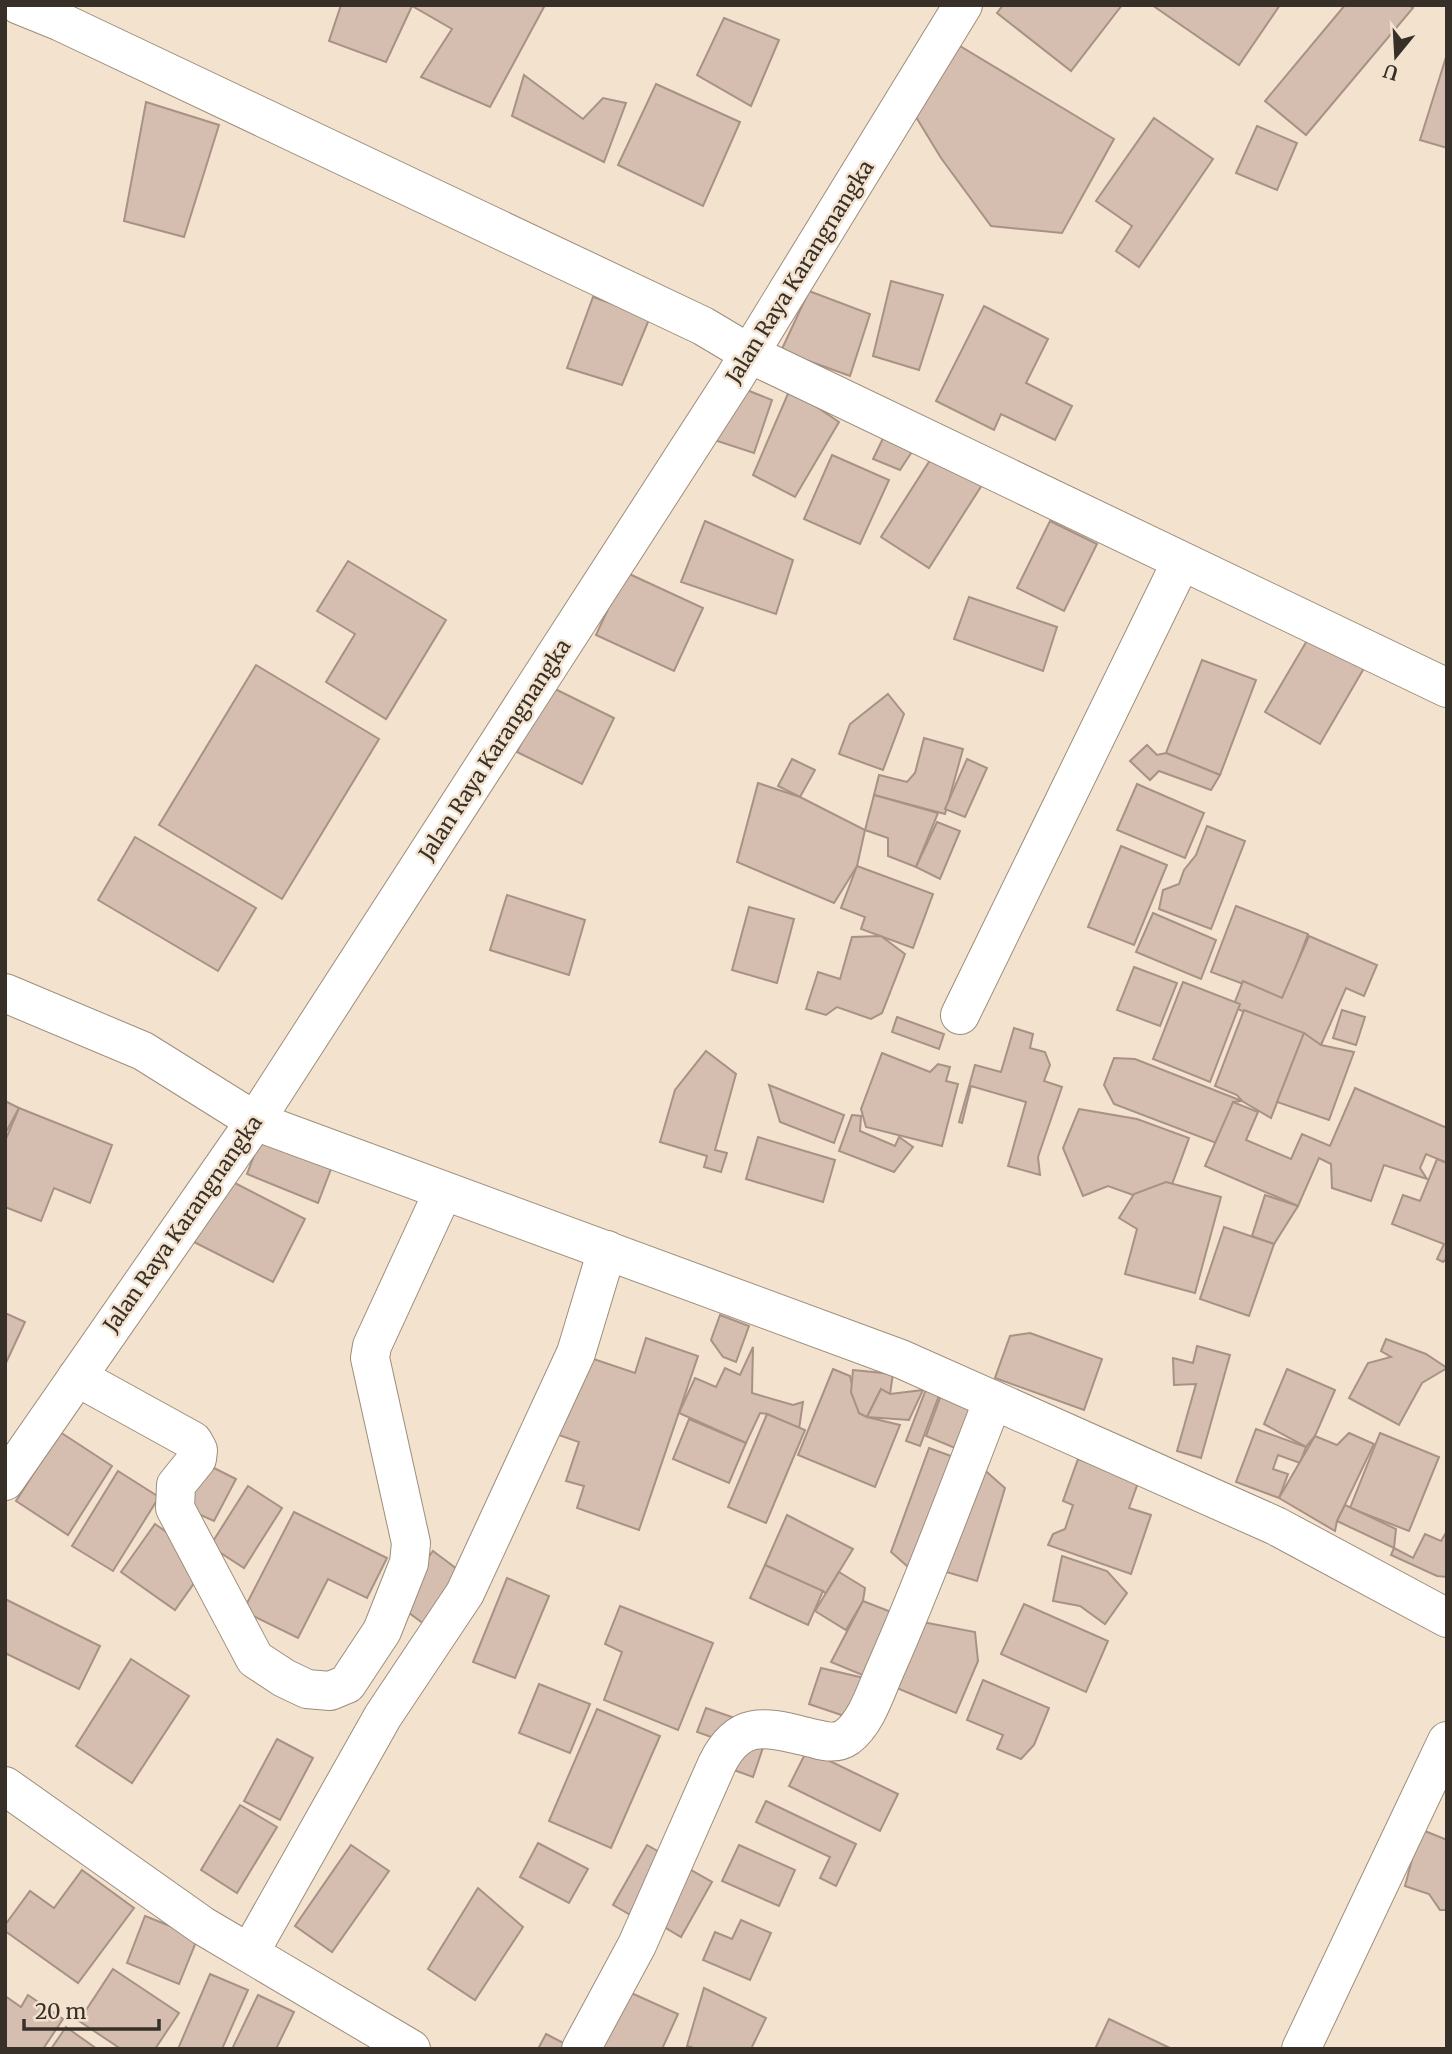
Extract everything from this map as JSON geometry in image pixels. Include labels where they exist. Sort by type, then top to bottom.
[{"type":"street","points":[[19,5],[61,22],[690,320],[750,354],[1447,688]]},
{"type":"street","name":"Jalan Raya Karangnangka","points":[[5,1481],[255,1121],[750,354],[964,5]]},
{"type":"street","points":[[960,1015],[1181,562]]},
{"type":"street","points":[[5,993],[143,1051],[255,1121],[901,1359],[1276,1526],[1447,1618]]},
{"type":"street","points":[[77,1377],[193,1441],[198,1450],[197,1459],[176,1485],[175,1508],[255,1659],[307,1689],[330,1691],[347,1684],[382,1631],[409,1563],[411,1543],[370,1358],[372,1346],[443,1192]]},
{"type":"street","points":[[250,1952],[383,1716],[465,1593],[576,1353],[607,1250]]},
{"type":"street","points":[[581,2049],[637,1945],[723,1751],[736,1735],[761,1727],[830,1743],[846,1738],[863,1718],[908,1618],[993,1400]]},
{"type":"street","points":[[1301,2049],[1447,1741]]},
{"type":"street","points":[[5,1786],[203,1926],[411,2049]]},
{"type":"building","points":[[341,5],[544,7],[490,107],[421,77],[452,29],[412,6],[386,62],[329,41]]},
{"type":"building","points":[[1003,5],[1122,5],[1071,71],[997,13]]},
{"type":"building","points":[[1152,5],[1280,5],[1239,65]]},
{"type":"building","points":[[1345,5],[1409,5],[1413,8],[1306,135],[1265,101]]},
{"type":"building","points":[[724,18],[779,40],[751,106],[697,75]]},
{"type":"building","points":[[955,43],[1114,139],[1062,233],[991,226],[941,158],[916,117]]},
{"type":"building","points":[[1447,54],[1447,148],[1420,140]]},
{"type":"building","points":[[524,75],[583,119],[603,98],[626,103],[604,162],[512,116]]},
{"type":"building","points":[[656,84],[740,122],[703,206],[618,165]]},
{"type":"building","points":[[146,102],[219,125],[184,237],[124,221]]},
{"type":"building","points":[[1154,118],[1213,159],[1139,267],[1116,251],[1132,226],[1096,201]]},
{"type":"building","points":[[1257,126],[1297,143],[1277,190],[1236,173]]},
{"type":"building","points":[[891,281],[943,295],[919,370],[873,356]]},
{"type":"building","points":[[809,291],[870,314],[850,376],[781,351]]},
{"type":"building","points":[[593,297],[650,317],[622,385],[567,368]]},
{"type":"building","points":[[984,306],[1048,339],[1026,383],[1072,406],[1055,440],[1001,414],[994,430],[936,401]]},
{"type":"building","points":[[737,386],[772,400],[754,453],[711,439]]},
{"type":"building","points":[[790,389],[839,422],[795,497],[753,475]]},
{"type":"building","points":[[888,428],[915,447],[900,470],[873,459]]},
{"type":"building","points":[[934,454],[982,485],[929,568],[881,537]]},
{"type":"building","points":[[832,455],[889,480],[860,544],[804,519]]},
{"type":"building","points":[[705,521],[793,560],[776,614],[681,582]]},
{"type":"building","points":[[1050,521],[1097,544],[1064,611],[1017,588]]},
{"type":"building","points":[[348,561],[446,620],[386,719],[326,682],[355,634],[317,611]]},
{"type":"building","points":[[625,572],[703,608],[674,671],[596,635]]},
{"type":"building","points":[[969,597],[1057,627],[1043,671],[954,639]]},
{"type":"building","points":[[1312,632],[1367,663],[1320,744],[1265,712]]},
{"type":"building","points":[[1202,660],[1256,680],[1220,775],[1166,753]]},
{"type":"building","points":[[256,665],[379,739],[282,899],[159,825]]},
{"type":"building","points":[[549,686],[614,718],[582,784],[517,752]]},
{"type":"building","points":[[888,694],[904,714],[883,770],[839,754],[850,724]]},
{"type":"building","points":[[924,738],[963,749],[945,814],[874,795],[879,775],[907,782],[915,773]]},
{"type":"building","points":[[1147,745],[1157,755],[1166,753],[1220,775],[1211,790],[1159,771],[1150,780],[1130,761]]},
{"type":"building","points":[[792,759],[815,770],[800,797],[778,786]]},
{"type":"building","points":[[967,759],[987,768],[965,817],[945,809]]},
{"type":"building","points":[[758,783],[800,797],[865,830],[857,866],[834,903],[737,862]]},
{"type":"building","points":[[1137,784],[1204,813],[1185,858],[1117,830]]},
{"type":"building","points":[[874,795],[938,813],[916,867],[888,856],[888,838],[865,830]]},
{"type":"building","points":[[937,822],[960,831],[940,879],[916,867]]},
{"type":"building","points":[[1207,826],[1245,841],[1211,929],[1159,909],[1163,890],[1179,884],[1184,870],[1196,855]]},
{"type":"building","points":[[135,837],[256,908],[218,971],[98,900]]},
{"type":"building","points":[[1121,846],[1167,865],[1134,945],[1088,927]]},
{"type":"building","points":[[857,866],[933,894],[913,948],[861,929],[865,917],[841,908]]},
{"type":"building","points":[[507,895],[585,920],[569,975],[490,950]]},
{"type":"building","points":[[1236,906],[1308,934],[1284,999],[1211,972]]},
{"type":"building","points":[[749,907],[794,919],[777,983],[732,970]]},
{"type":"building","points":[[1153,913],[1216,940],[1201,979],[1136,952]]},
{"type":"building","points":[[881,936],[905,954],[882,1013],[871,1019],[837,1007],[826,1015],[806,1009],[818,972],[840,979],[852,937]]},
{"type":"building","points":[[1309,936],[1377,965],[1364,996],[1346,988],[1321,1045],[1233,1007],[1243,981],[1282,998]]},
{"type":"building","points":[[1134,967],[1177,983],[1160,1026],[1117,1010]]},
{"type":"building","points":[[1183,982],[1240,1004],[1210,1082],[1153,1059]]},
{"type":"building","points":[[1244,1010],[1304,1033],[1271,1118],[1242,1101],[1237,1095],[1215,1086]]},
{"type":"building","points":[[1342,1010],[1365,1017],[1356,1045],[1333,1038]]},
{"type":"building","points":[[897,1017],[944,1034],[939,1049],[892,1032]]},
{"type":"building","points":[[1014,1028],[1033,1034],[1030,1048],[1045,1052],[1050,1065],[1044,1081],[1062,1087],[1038,1157],[1040,1175],[1008,1166],[1026,1102],[971,1086],[962,1123],[959,1122],[975,1065],[1001,1072]]},
{"type":"building","points":[[1304,1033],[1321,1045],[1354,1052],[1329,1120],[1277,1102]]},
{"type":"building","points":[[706,1051],[736,1074],[715,1150],[727,1153],[721,1172],[704,1167],[707,1156],[660,1142],[675,1090]]},
{"type":"building","points":[[882,1053],[930,1072],[938,1064],[950,1067],[946,1081],[958,1084],[942,1146],[866,1127],[861,1109]]},
{"type":"building","points":[[1114,1058],[1135,1059],[1242,1101],[1233,1102],[1224,1146],[1114,1104],[1104,1085]]},
{"type":"building","points":[[769,1085],[844,1115],[834,1143],[780,1122]]},
{"type":"building","points":[[1355,1088],[1447,1128],[1447,1163],[1426,1154],[1420,1168],[1427,1179],[1384,1165],[1371,1201],[1332,1188],[1331,1164],[1319,1158],[1298,1206],[1205,1166],[1233,1102],[1258,1112],[1246,1140],[1291,1159],[1302,1134],[1330,1146]]},
{"type":"building","points":[[5,1101],[19,1108],[5,1134]]},
{"type":"building","points":[[19,1108],[112,1145],[90,1203],[54,1188],[41,1221],[5,1207],[5,1141]]},
{"type":"building","points":[[1079,1109],[1137,1119],[1189,1138],[1164,1206],[1108,1186],[1083,1196],[1063,1148]]},
{"type":"building","points":[[852,1115],[861,1116],[860,1131],[895,1146],[899,1137],[913,1147],[894,1172],[839,1151]]},
{"type":"building","points":[[758,1137],[835,1160],[823,1202],[746,1179]]},
{"type":"building","points":[[260,1140],[331,1169],[318,1203],[247,1174]]},
{"type":"building","points":[[1437,1159],[1447,1163],[1447,1258],[1443,1262],[1437,1259],[1444,1244],[1392,1224],[1403,1195],[1420,1201]]},
{"type":"building","points":[[227,1179],[305,1219],[273,1282],[194,1242]]},
{"type":"building","points":[[1166,1182],[1221,1197],[1195,1293],[1125,1274],[1137,1229],[1119,1218],[1134,1194]]},
{"type":"building","points":[[1265,1195],[1298,1206],[1274,1244],[1252,1236]]},
{"type":"building","points":[[1224,1227],[1274,1244],[1249,1316],[1200,1299]]},
{"type":"building","points":[[5,1313],[25,1322],[5,1365]]},
{"type":"building","points":[[720,1315],[749,1326],[736,1362],[723,1357],[711,1340]]},
{"type":"building","points":[[1030,1333],[1102,1359],[1084,1410],[995,1378],[1010,1336]]},
{"type":"building","points":[[646,1338],[698,1356],[639,1530],[577,1508],[584,1486],[566,1481],[579,1442],[550,1432],[576,1353],[635,1373]]},
{"type":"building","points":[[1386,1339],[1426,1354],[1447,1368],[1422,1383],[1399,1425],[1349,1398],[1368,1363],[1391,1357],[1381,1351]]},
{"type":"building","points":[[1197,1346],[1230,1355],[1201,1458],[1177,1451],[1196,1384],[1174,1385],[1173,1358],[1193,1363]]},
{"type":"building","points":[[753,1347],[752,1393],[793,1405],[803,1402],[799,1429],[760,1413],[746,1443],[679,1413],[695,1378],[716,1387],[725,1368],[740,1375]]},
{"type":"building","points":[[833,1369],[850,1376],[859,1413],[900,1425],[875,1487],[798,1455]]},
{"type":"building","points":[[1287,1369],[1335,1390],[1315,1436],[1306,1447],[1264,1424]]},
{"type":"building","points":[[853,1370],[893,1374],[890,1394],[881,1389],[867,1417],[859,1413],[851,1392]]},
{"type":"building","points":[[930,1379],[944,1382],[920,1446],[906,1441]]},
{"type":"building","points":[[944,1387],[986,1402],[967,1453],[926,1436]]},
{"type":"building","points":[[881,1389],[890,1394],[923,1390],[909,1420],[867,1417]]},
{"type":"building","points":[[767,1414],[805,1430],[766,1523],[728,1507]]},
{"type":"building","points":[[689,1419],[746,1443],[729,1483],[673,1459]]},
{"type":"building","points":[[1256,1429],[1306,1447],[1300,1463],[1278,1455],[1273,1469],[1288,1474],[1279,1498],[1236,1482]]},
{"type":"building","points":[[60,1432],[112,1466],[68,1535],[16,1501]]},
{"type":"building","points":[[1349,1433],[1374,1444],[1337,1521],[1335,1531],[1279,1498],[1315,1436],[1337,1445]]},
{"type":"building","points":[[1380,1433],[1439,1457],[1409,1531],[1350,1508]]},
{"type":"building","points":[[929,1448],[981,1467],[1005,1488],[977,1581],[940,1570],[923,1580],[891,1552]]},
{"type":"building","points":[[194,1458],[236,1479],[214,1521],[169,1501]]},
{"type":"building","points":[[1078,1459],[1139,1480],[1129,1508],[1151,1515],[1131,1574],[1048,1545],[1053,1534],[1065,1529],[1073,1505],[1063,1501]]},
{"type":"building","points":[[118,1471],[159,1497],[113,1571],[72,1546]]},
{"type":"building","points":[[248,1486],[282,1508],[244,1568],[210,1546]]},
{"type":"building","points":[[1345,1505],[1396,1529],[1394,1548],[1337,1521]]},
{"type":"building","points":[[294,1512],[387,1558],[367,1598],[328,1579],[298,1638],[243,1611]]},
{"type":"building","points":[[787,1515],[853,1549],[826,1593],[765,1565]]},
{"type":"building","points":[[155,1524],[209,1562],[175,1610],[121,1572]]},
{"type":"building","points":[[1447,1531],[1447,1577],[1437,1576],[1391,1555],[1394,1548],[1413,1558],[1425,1534],[1441,1541]]},
{"type":"building","points":[[433,1551],[465,1575],[427,1626],[394,1602]]},
{"type":"building","points":[[1062,1556],[1107,1571],[1127,1593],[1105,1624],[1080,1606],[1053,1601]]},
{"type":"building","points":[[765,1565],[823,1591],[808,1625],[750,1598]]},
{"type":"building","points":[[839,1572],[865,1588],[863,1601],[846,1630],[815,1611]]},
{"type":"building","points":[[507,1578],[549,1596],[515,1678],[473,1662]]},
{"type":"building","points":[[5,1599],[100,1646],[79,1689],[5,1653]]},
{"type":"building","points":[[863,1601],[904,1617],[877,1681],[831,1662]]},
{"type":"building","points":[[1024,1604],[1108,1641],[1086,1692],[1001,1654]]},
{"type":"building","points":[[620,1606],[713,1643],[678,1730],[604,1700],[622,1652],[605,1644]]},
{"type":"building","points":[[912,1620],[975,1632],[978,1661],[956,1713],[892,1686]]},
{"type":"building","points":[[131,1659],[189,1696],[132,1783],[76,1746]]},
{"type":"building","points":[[821,1668],[877,1681],[859,1721],[809,1704]]},
{"type":"building","points":[[983,1680],[1049,1708],[1034,1745],[1021,1759],[997,1749],[1003,1735],[967,1720]]},
{"type":"building","points":[[539,1684],[590,1704],[570,1753],[519,1733]]},
{"type":"building","points":[[706,1708],[769,1730],[753,1777],[717,1764],[717,1739],[697,1732]]},
{"type":"building","points":[[597,1709],[660,1736],[611,1848],[549,1821]]},
{"type":"building","points":[[277,1739],[313,1758],[280,1820],[244,1801]]},
{"type":"building","points":[[807,1750],[898,1794],[880,1831],[789,1786]]},
{"type":"building","points":[[766,1801],[856,1844],[836,1886],[820,1878],[830,1857],[756,1822]]},
{"type":"building","points":[[240,1805],[277,1827],[237,1893],[201,1870]]},
{"type":"building","points":[[1420,1829],[1447,1840],[1447,1910],[1440,1910],[1429,1894],[1405,1886]]},
{"type":"building","points":[[538,1843],[588,1869],[569,1903],[520,1877]]},
{"type":"building","points":[[351,1845],[389,1871],[332,1952],[295,1926]]},
{"type":"building","points":[[647,1845],[712,1882],[681,1937],[649,1918],[634,1917],[613,1905]]},
{"type":"building","points":[[739,1845],[795,1870],[779,1906],[722,1881]]},
{"type":"building","points":[[82,1870],[134,1908],[78,1983],[5,1931],[5,1925],[30,1891],[54,1908]]},
{"type":"building","points":[[478,1888],[523,1927],[475,2000],[428,1969]]},
{"type":"building","points":[[145,1916],[198,1937],[179,1984],[127,1963]]},
{"type":"building","points":[[741,1920],[771,1933],[750,1980],[703,1960],[715,1932],[732,1939]]},
{"type":"building","points":[[113,1969],[179,2013],[155,2049],[121,2049],[79,2021]]},
{"type":"building","points":[[210,1974],[248,1990],[222,2049],[178,2049]]},
{"type":"building","points":[[704,1988],[766,2018],[751,2049],[697,2049],[687,2046]]},
{"type":"building","points":[[629,1992],[678,2014],[662,2049],[602,2049]]},
{"type":"building","points":[[28,1995],[63,2019],[43,2049],[5,2049],[5,1996],[21,2007]]},
{"type":"building","points":[[258,1995],[294,2012],[276,2049],[232,2049]]},
{"type":"building","points":[[1109,2019],[1172,2049],[1095,2049]]},
{"type":"building","points":[[66,2027],[97,2049],[51,2049]]},
{"type":"building","points":[[546,2034],[575,2049],[538,2049]]}]
